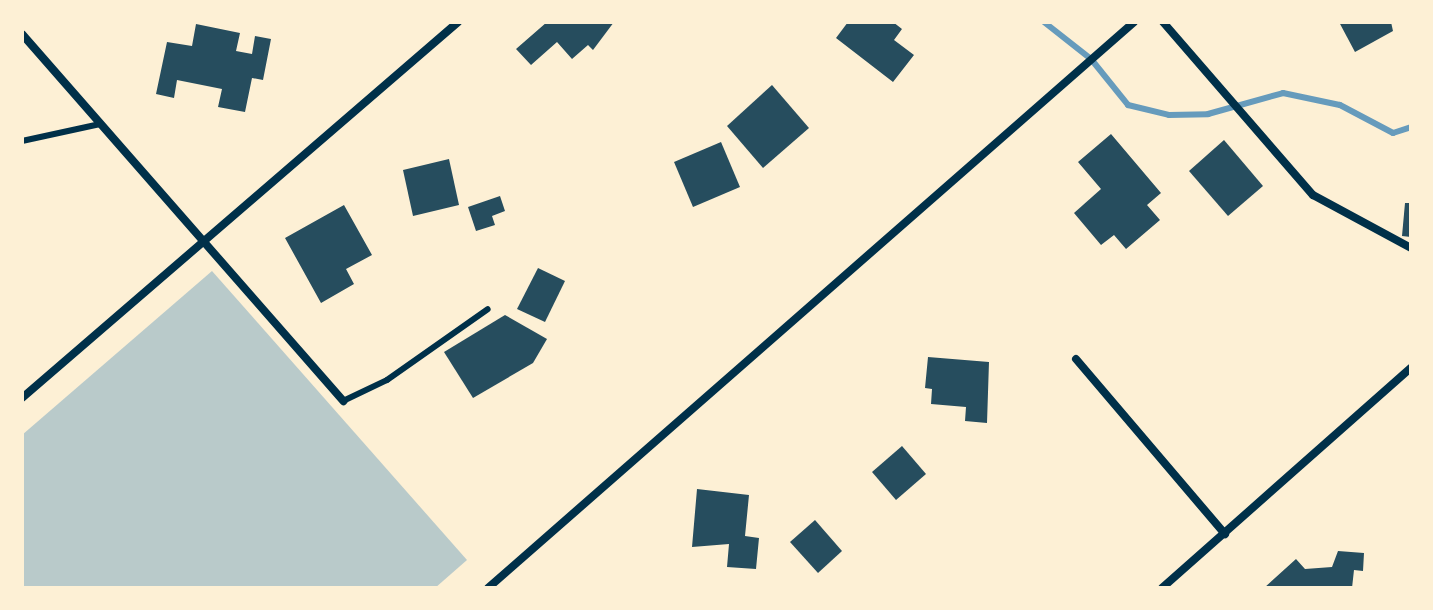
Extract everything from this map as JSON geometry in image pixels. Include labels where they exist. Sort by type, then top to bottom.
[{"type":"street","points":[[22,398],[458,22]]},
{"type":"street","points":[[488,588],[1134,22]]},
{"type":"street","points":[[1163,22],[1313,195],[1411,248]]},
{"type":"street","points":[[22,34],[200,242],[343,401]]},
{"type":"street","points":[[1076,359],[1225,534]]},
{"type":"street","points":[[1162,588],[1411,368]]},
{"type":"lane","points":[[22,141],[100,124]]},
{"type":"lane","points":[[343,401],[387,380],[488,309]]},
{"type":"shaded area","points":[[212,271],[467,560],[435,588],[22,588],[22,435]]},
{"type":"building","points":[[547,22],[614,22],[593,50],[588,45],[572,59],[557,42],[531,65],[516,49]]},
{"type":"building","points":[[848,22],[893,22],[902,29],[894,40],[914,55],[893,82],[836,38]]},
{"type":"building","points":[[1339,22],[1391,22],[1393,31],[1355,52]]},
{"type":"building","points":[[196,24],[240,33],[236,51],[252,54],[255,36],[271,39],[263,80],[252,78],[245,112],[218,107],[222,89],[177,80],[174,98],[156,94],[167,42],[192,46]]},
{"type":"building","points":[[772,85],[809,128],[763,168],[727,126]]},
{"type":"building","points":[[1111,134],[1161,193],[1147,205],[1160,220],[1126,249],[1114,235],[1101,245],[1074,213],[1101,189],[1078,162]]},
{"type":"building","points":[[1224,140],[1263,186],[1228,216],[1189,171]]},
{"type":"building","points":[[721,142],[740,187],[693,207],[674,162]]},
{"type":"building","points":[[449,159],[459,205],[413,216],[403,170]]},
{"type":"building","points":[[500,196],[505,211],[492,216],[495,225],[476,231],[468,207]]},
{"type":"building","points":[[1405,203],[1411,203],[1411,237],[1402,236]]},
{"type":"building","points":[[344,205],[372,255],[346,269],[354,284],[321,303],[285,238]]},
{"type":"building","points":[[538,268],[565,281],[545,322],[517,309]]},
{"type":"building","points":[[505,315],[547,339],[533,363],[473,398],[444,352]]},
{"type":"building","points":[[928,357],[989,362],[987,423],[965,421],[966,407],[931,404],[932,389],[925,388]]},
{"type":"building","points":[[902,446],[926,474],[896,500],[872,472]]},
{"type":"building","points":[[697,489],[749,495],[745,536],[759,538],[756,569],[727,567],[729,544],[692,547]]},
{"type":"building","points":[[815,520],[842,551],[818,573],[790,542]]},
{"type":"building","points":[[1338,551],[1364,553],[1363,571],[1354,570],[1352,588],[1264,588],[1296,559],[1305,569],[1332,567]]},
{"type":"waterway","points":[[1044,22],[1091,59],[1128,105],[1169,115],[1208,114],[1283,93],[1340,105],[1393,133],[1411,127]]}]
